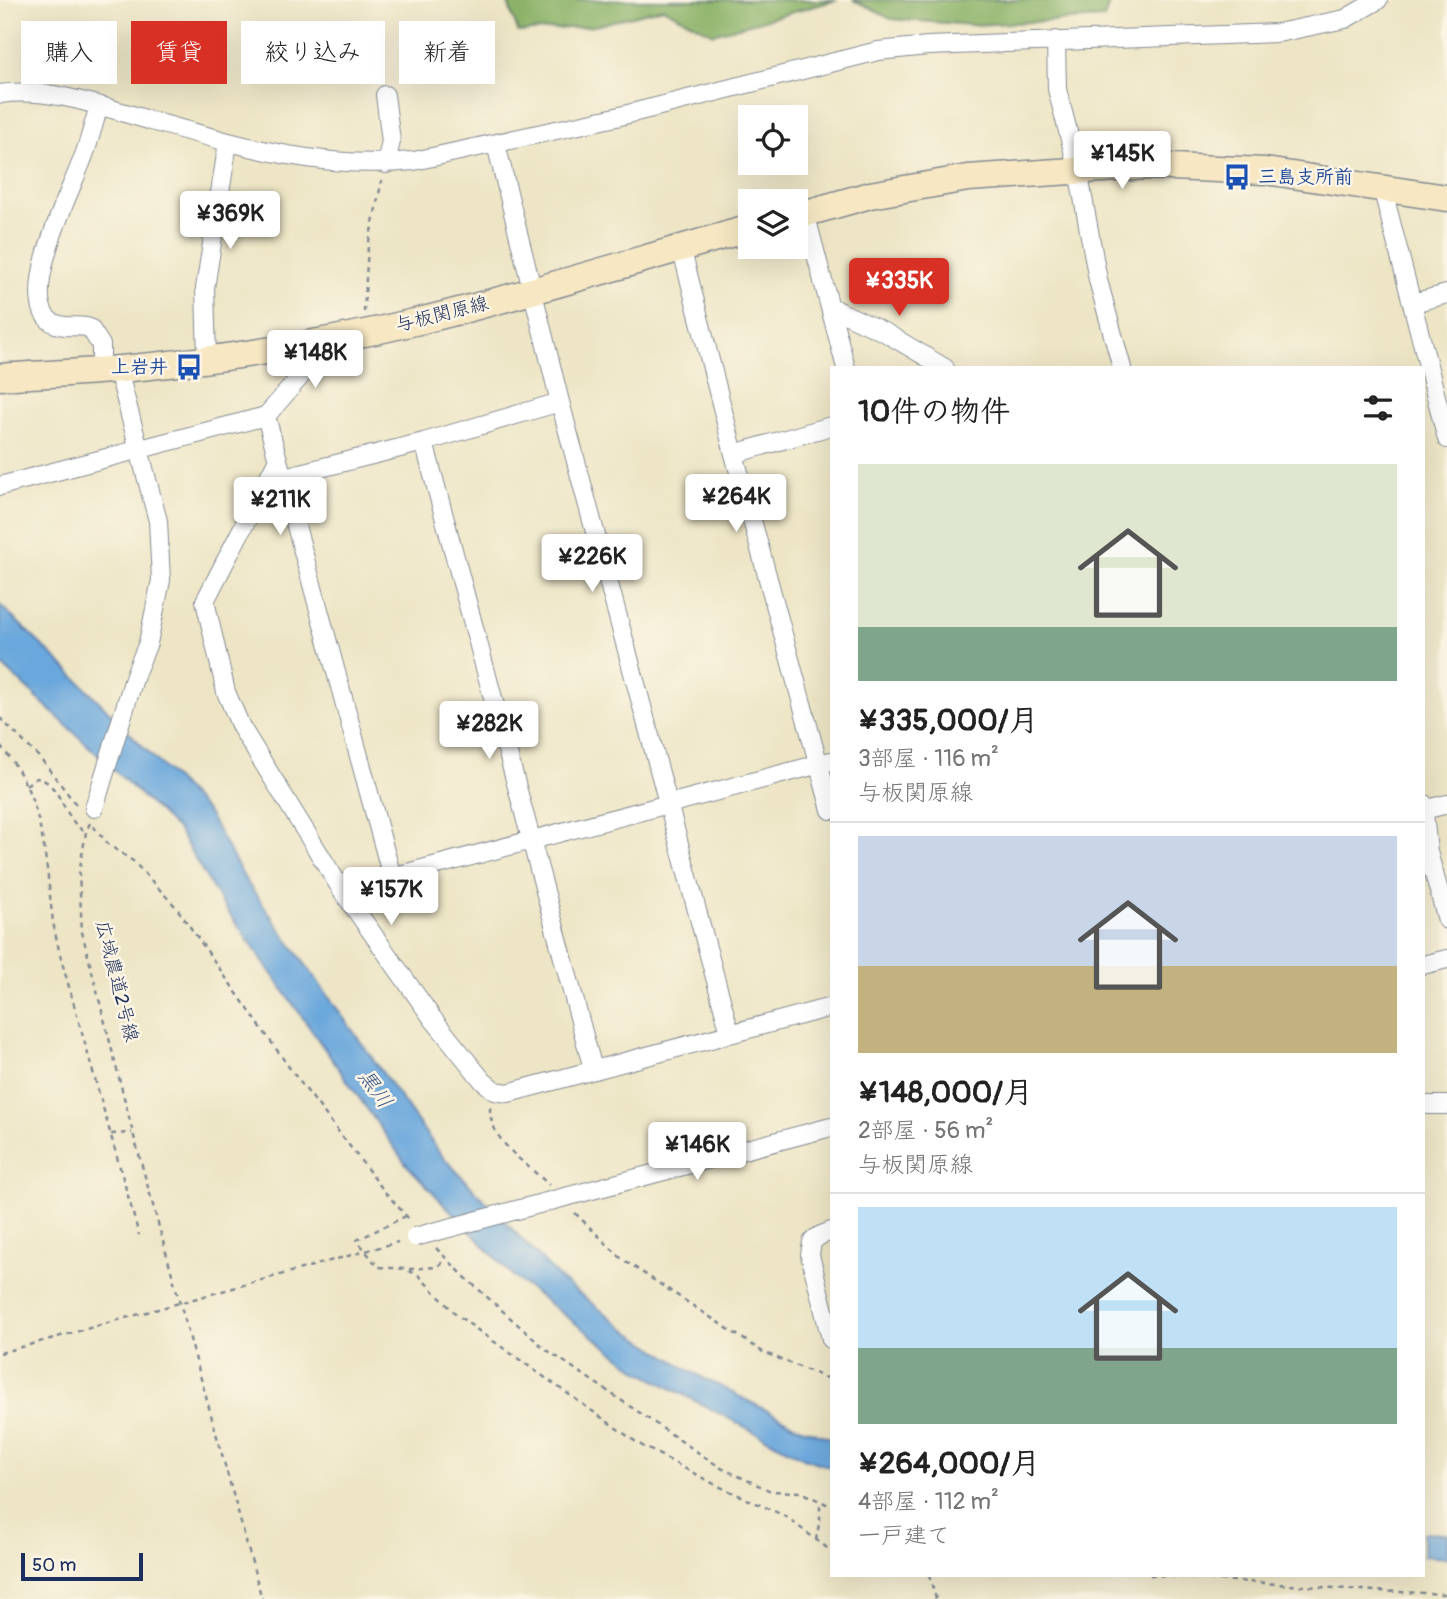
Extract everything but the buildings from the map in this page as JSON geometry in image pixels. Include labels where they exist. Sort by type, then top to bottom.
[{"type":"main road","points":[[808,213],[870,195],[968,178],[1149,166],[1265,171],[1447,198]]},
{"type":"main road","name":"与板関原線","points":[[0,377],[207,359],[363,333],[531,291],[738,232]]},
{"type":"street","points":[[0,94],[40,93],[99,106],[228,142],[320,160],[386,164],[496,144],[669,105],[878,51],[1056,40],[1278,33],[1345,19],[1378,0]]},
{"type":"street","points":[[1056,40],[1057,89],[1078,170],[1098,280],[1121,366]]},
{"type":"street","points":[[385,95],[391,141],[386,164]]},
{"type":"street","points":[[89,814],[148,643],[161,580],[158,521],[139,451],[101,345],[90,328],[62,326],[51,321],[43,312],[39,293],[43,269],[62,205],[82,161],[99,106]]},
{"type":"street","points":[[207,359],[205,288],[228,142]]},
{"type":"street","points":[[496,144],[560,402],[730,1033]]},
{"type":"street","points":[[1382,187],[1447,439]]},
{"type":"street","points":[[808,237],[845,366]]},
{"type":"street","points":[[681,247],[734,454],[825,762],[830,802]]},
{"type":"street","points":[[1413,303],[1447,293]]},
{"type":"street","points":[[830,307],[887,333],[942,366]]},
{"type":"street","points":[[0,486],[266,416],[334,338]]},
{"type":"street","points":[[284,477],[424,442],[560,402]]},
{"type":"street","points":[[266,416],[392,877]]},
{"type":"street","points":[[734,454],[830,426]]},
{"type":"street","points":[[424,442],[593,1069]]},
{"type":"street","points":[[278,459],[205,601],[226,692],[241,727],[343,892],[433,1019],[483,1081],[495,1091],[508,1093],[830,1007]]},
{"type":"street","points":[[343,892],[825,762]]},
{"type":"street","points":[[1425,807],[1447,804]]},
{"type":"street","points":[[1426,853],[1447,920]]},
{"type":"street","points":[[1425,964],[1447,959]]},
{"type":"street","points":[[1425,1105],[1447,1105]]},
{"type":"street","points":[[419,1234],[830,1127]]},
{"type":"street","points":[[830,1231],[812,1242],[810,1255],[830,1335]]},
{"type":"path","points":[[363,333],[368,246],[386,164]]},
{"type":"path","points":[[0,718],[89,814],[109,845],[133,861],[176,907],[291,1070],[419,1234],[544,1348],[721,1468],[771,1491],[800,1492],[830,1506]]},
{"type":"path","points":[[0,746],[19,770],[37,811],[43,835],[52,917],[62,962],[139,1236]]},
{"type":"path","points":[[26,785],[36,778],[43,779],[51,787],[75,827],[86,832]]},
{"type":"path","name":"広域農道2号線","points":[[89,814],[79,873],[82,932],[133,1133],[262,1599]]},
{"type":"path","points":[[495,1091],[490,1102],[490,1120],[497,1136],[558,1199],[622,1259],[763,1352],[826,1378],[830,1373]]},
{"type":"path","points":[[111,1133],[133,1133]]},
{"type":"path","points":[[407,1216],[357,1240],[378,1267],[437,1267],[446,1259]]},
{"type":"path","points":[[0,1353],[419,1234]]},
{"type":"path","points":[[405,1269],[418,1275],[455,1313],[639,1444],[716,1485],[785,1516],[830,1549]]},
{"type":"path","points":[[816,1540],[820,1501]]},
{"type":"path","points":[[930,1577],[936,1599]]},
{"type":"path","points":[[1178,1577],[1447,1594]]},
{"type":"green space","points":[[507,0],[837,0],[713,34],[663,8],[594,26],[518,32]]},
{"type":"green space","points":[[853,0],[1110,0],[1104,18],[973,25],[891,19]]},
{"type":"water","name":"黒川","points":[[0,605],[78,680],[208,813],[246,881],[442,1156],[560,1279],[631,1333],[690,1371],[801,1428],[830,1438],[830,1467],[804,1458],[640,1372],[514,1277],[406,1164],[219,899],[178,830],[0,663]]},
{"type":"water","points":[[1425,1533],[1447,1534],[1447,1558],[1425,1556]]},
{"type":"place","name":"三島支所前","points":[[1237,177]]},
{"type":"place","name":"上岩井","points":[[189,367]]}]
